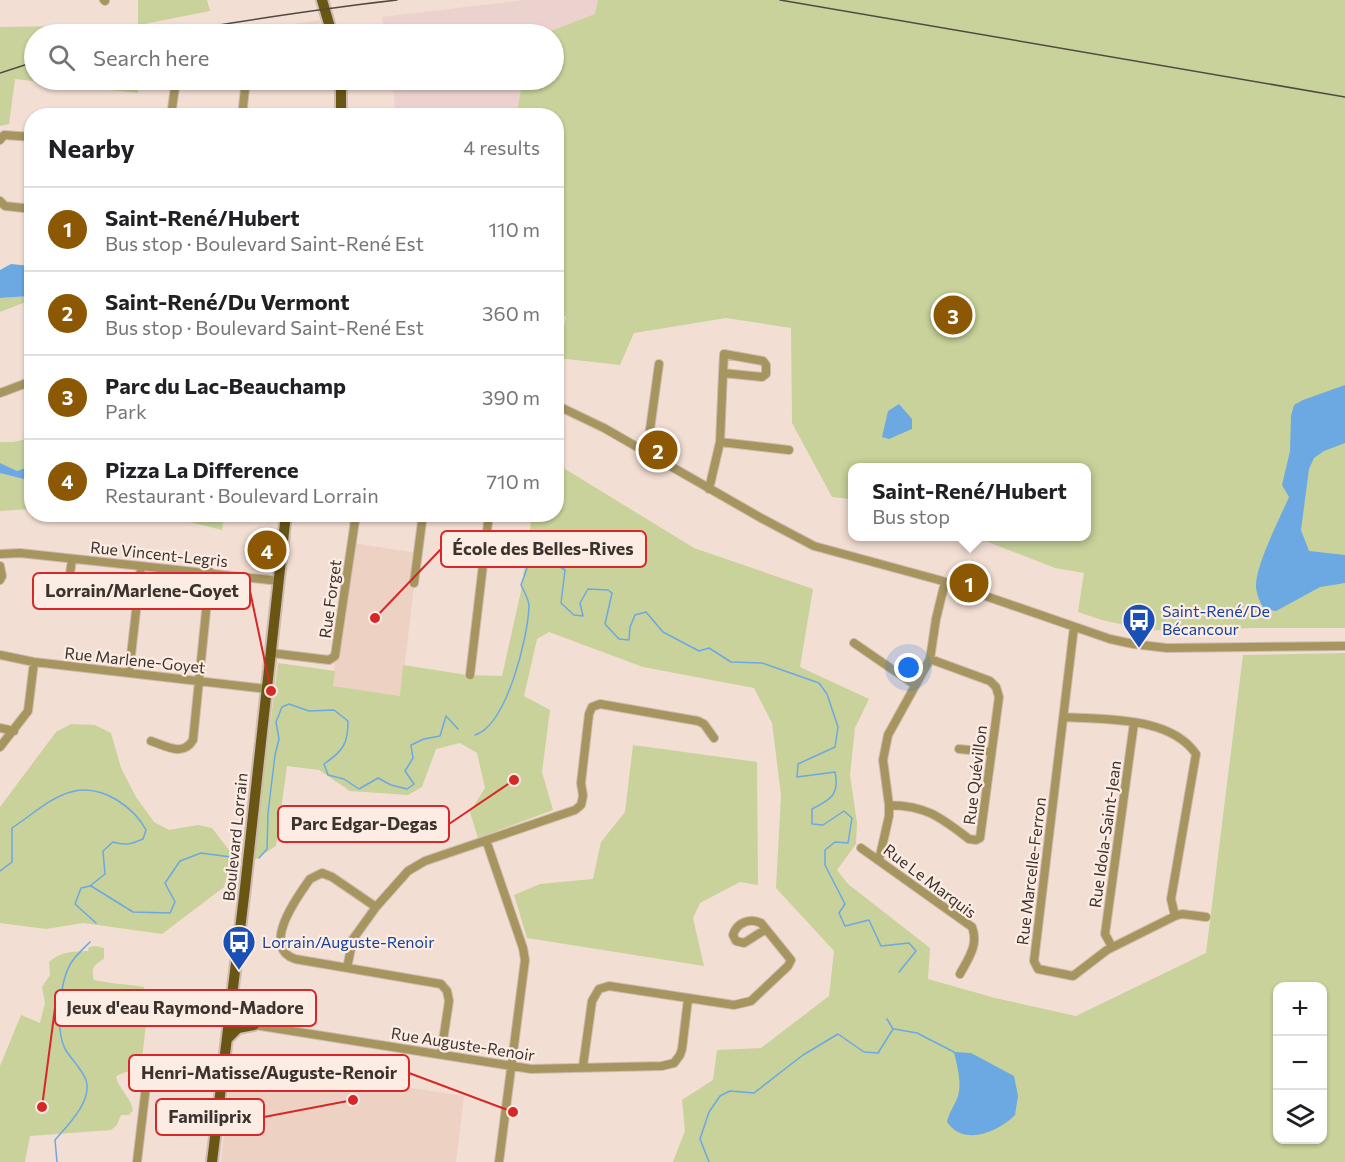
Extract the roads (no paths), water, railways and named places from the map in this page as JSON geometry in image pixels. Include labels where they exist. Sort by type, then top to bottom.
[{"type":"main road","points":[[322,0],[329,24]]},
{"type":"main road","points":[[341,90],[341,108]]},
{"type":"main road","name":"Boulevard Lorrain","points":[[212,1162],[285,522]]},
{"type":"main road","points":[[230,1004],[237,1015],[254,1025]]},
{"type":"main road","points":[[226,1041],[237,1028],[254,1025]]},
{"type":"street","points":[[172,108],[175,90]]},
{"type":"street","points":[[243,108],[245,90]]},
{"type":"street","points":[[0,140],[4,135],[24,136]]},
{"type":"street","points":[[0,201],[5,206],[24,208]]},
{"type":"street","points":[[709,489],[720,442],[723,373],[724,354],[764,362],[766,365],[765,374],[762,377],[723,373]]},
{"type":"street","points":[[647,451],[659,364]]},
{"type":"street","points":[[0,393],[24,384]]},
{"type":"street","points":[[564,409],[647,451],[709,489],[814,546],[945,582],[1074,627],[1133,644],[1167,648],[1345,646]]},
{"type":"street","points":[[720,442],[789,450]]},
{"type":"street","name":"Rue Forget","points":[[271,653],[329,660],[335,656],[355,522]]},
{"type":"street","points":[[414,583],[422,522]]},
{"type":"street","points":[[470,675],[488,522]]},
{"type":"street","name":"Rue Vincent-Legris","points":[[0,554],[20,553],[279,581]]},
{"type":"street","name":"Rue Vincent-Legris","points":[[68,589],[72,559]]},
{"type":"street","points":[[0,566],[0,580]]},
{"type":"street","points":[[129,673],[141,567]]},
{"type":"street","points":[[151,741],[181,750],[189,746],[194,734],[210,572]]},
{"type":"street","points":[[879,860],[889,805],[883,760],[888,735],[930,659],[945,582]]},
{"type":"street","name":"Rue Marcelle-Ferron","points":[[1074,627],[1034,962],[1038,969],[1073,976],[1112,947],[1175,916],[1182,914],[1206,917]]},
{"type":"street","points":[[854,643],[915,686]]},
{"type":"street","name":"Rue Marlene-Goyet","points":[[0,655],[34,662],[267,689]]},
{"type":"street","name":"Rue Quévillon","points":[[889,805],[910,806],[928,811],[969,839],[980,838],[999,697],[996,687],[990,681],[930,659]]},
{"type":"street","points":[[0,747],[28,711],[34,662]]},
{"type":"street","points":[[347,968],[353,939],[376,907],[408,871],[425,861],[575,810],[581,805],[583,796],[581,783],[589,714],[596,704],[698,721],[704,724],[714,738]]},
{"type":"street","points":[[1064,717],[1160,727],[1191,747],[1196,754],[1171,899],[1175,916]]},
{"type":"street","name":"Rue Idola-Saint-Jean","points":[[1112,947],[1106,934],[1134,723]]},
{"type":"street","points":[[0,728],[14,731]]},
{"type":"street","points":[[960,749],[990,752]]},
{"type":"street","points":[[486,840],[523,948],[525,960],[499,1162]]},
{"type":"street","name":"Rue Le Marquis","points":[[861,848],[972,927],[975,943],[960,974]]},
{"type":"street","points":[[376,907],[332,877],[322,873],[310,879],[285,917],[281,948],[287,957],[436,982],[445,988],[449,995],[441,1054]]},
{"type":"street","points":[[583,1066],[592,1001],[599,989],[609,986],[734,1005],[751,1001],[788,966],[791,960],[766,929]]},
{"type":"street","name":"Rue Auguste-Renoir","points":[[254,1025],[538,1070],[583,1066],[662,1066],[674,1063],[682,1049],[688,999]]},
{"type":"street","points":[[136,1162],[149,1061]]},
{"type":"water","points":[[11,264],[24,265],[24,296],[0,298],[0,270]]},
{"type":"water","points":[[1345,385],[1345,443],[1324,451],[1314,458],[1309,469],[1301,530],[1309,551],[1345,555],[1345,583],[1320,587],[1276,611],[1264,609],[1257,593],[1257,578],[1274,529],[1289,497],[1282,485],[1290,451],[1291,416],[1294,405]]},
{"type":"water","points":[[899,404],[912,419],[912,429],[889,439],[882,437],[888,411]]},
{"type":"water","points":[[0,463],[17,471],[24,468],[24,479],[0,473]]},
{"type":"water","points":[[954,1052],[971,1053],[1014,1076],[1018,1096],[1015,1115],[1000,1127],[972,1135],[954,1130],[947,1122],[959,1090],[959,1074]]},
{"type":"waterway","points":[[475,735],[486,728],[497,715],[514,678],[528,620],[529,604],[521,585],[530,560],[554,563],[565,570],[561,603],[574,615],[583,616],[580,603],[588,589],[608,590],[612,593],[605,624],[619,639],[629,640],[630,627],[635,615],[646,612],[663,632],[699,651],[709,648],[731,662],[762,663],[819,683],[827,694],[838,727],[835,747],[798,764],[797,777],[835,772],[835,791],[824,803],[812,809],[812,824],[823,825],[844,811],[852,818],[848,843],[835,842],[825,850],[825,865],[845,904],[839,913],[845,926],[869,920],[881,946],[909,943],[916,951],[899,972]]},
{"type":"waterway","points":[[259,858],[267,849],[268,813],[279,739],[276,722],[282,707],[289,704],[309,711],[334,710],[348,721],[347,736],[343,746],[324,764],[328,775],[344,779],[359,789],[378,778],[391,785],[407,789],[414,784],[405,771],[413,758],[411,745],[424,739],[440,736],[446,716],[458,729]]},
{"type":"waterway","points":[[0,871],[12,862],[12,828],[49,802],[74,791],[87,790],[117,800],[133,813],[146,830],[143,839],[135,842],[125,844],[113,842],[103,851],[105,874],[90,886],[81,888],[75,904],[96,923]]},
{"type":"waterway","points":[[91,886],[133,912],[170,913],[175,902],[165,883],[180,861],[201,853],[238,858]]},
{"type":"waterway","points":[[57,1162],[55,1140],[78,1113],[87,1088],[84,1076],[65,1049],[62,1040],[60,1005],[67,971],[78,954],[90,942]]},
{"type":"waterway","points":[[709,1162],[700,1139],[709,1112],[720,1096],[730,1091],[754,1093],[803,1055],[838,1034],[864,1052],[878,1053],[893,1029],[887,1019]]},
{"type":"waterway","points":[[894,1029],[917,1033],[954,1052]]},
{"type":"railway","points":[[228,24],[397,0]]},
{"type":"railway","points":[[780,0],[1345,97]]},
{"type":"railway","points":[[0,73],[24,65]]},
{"type":"place","name":"Parc du Lac-Beauchamp","points":[[953,315]]},
{"type":"place","name":"Saint-René/Du Vermont","points":[[658,450]]},
{"type":"place","name":"Pizza La Difference","points":[[267,550]]},
{"type":"place","name":"Saint-René/Hubert","points":[[969,583]]},
{"type":"place","name":"École des Belles-Rives","points":[[375,618]]},
{"type":"place","name":"Saint-René/De Bécancour","points":[[1139,649]]},
{"type":"place","name":"Lorrain/Marlene-Goyet","points":[[271,691]]},
{"type":"place","name":"Parc Edgar-Degas","points":[[514,780]]},
{"type":"place","name":"Lorrain/Auguste-Renoir","points":[[239,971]]},
{"type":"place","name":"Familiprix","points":[[353,1100]]},
{"type":"place","name":"Jeux d'eau Raymond-Madore","points":[[42,1107]]},
{"type":"place","name":"Henri-Matisse/Auguste-Renoir","points":[[513,1112]]}]
